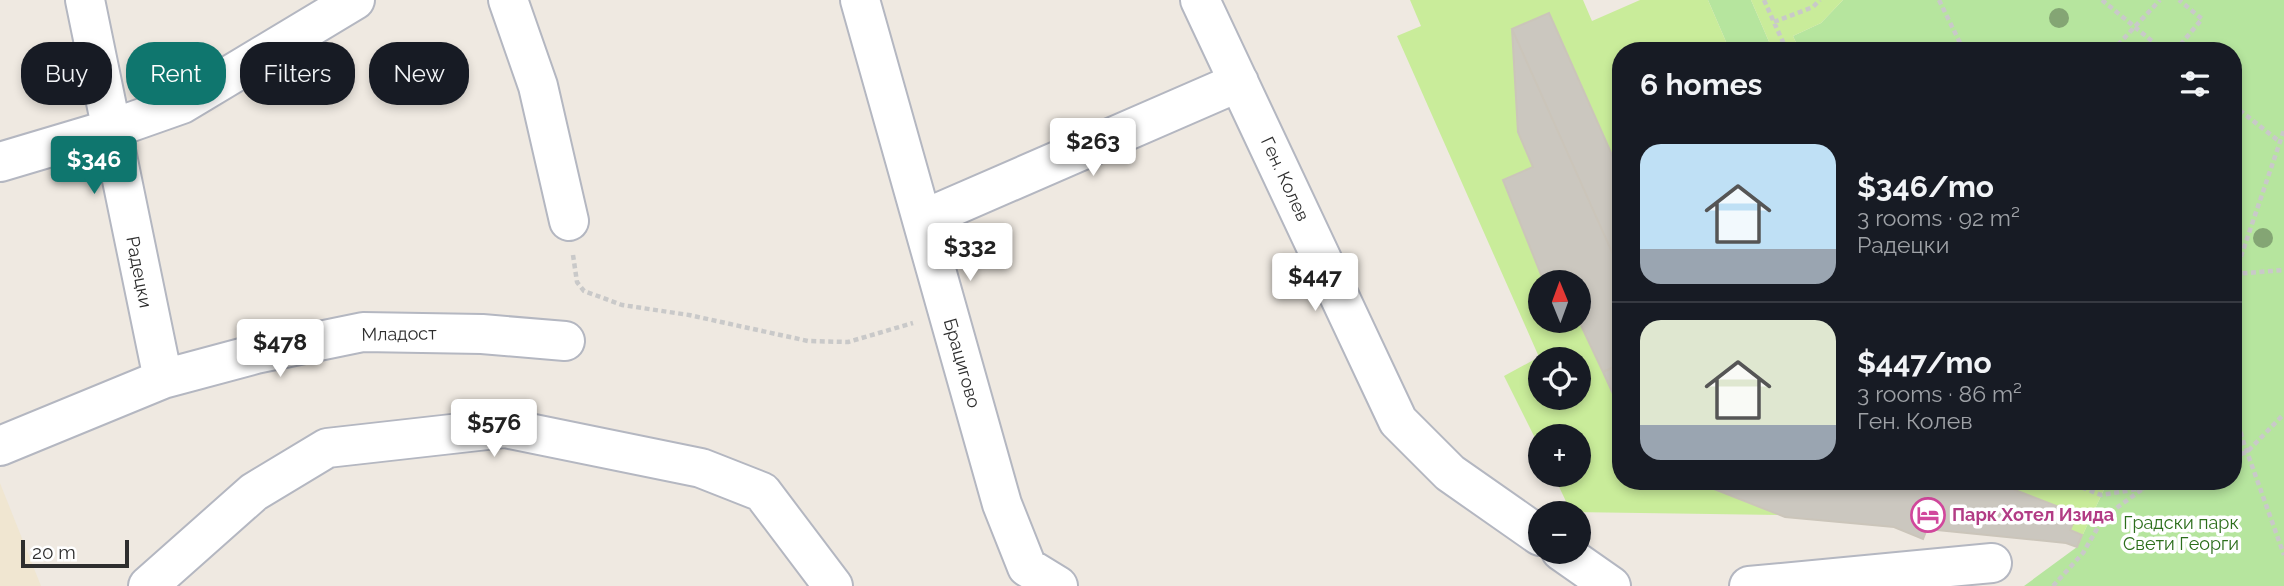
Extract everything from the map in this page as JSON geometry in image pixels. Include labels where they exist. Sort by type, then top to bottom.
[{"type":"street","name":"Радецки","points":[[85,0],[163,379]]},
{"type":"street","points":[[0,162],[111,129],[182,104],[355,0]]},
{"type":"street","points":[[508,0],[538,86],[569,221]]},
{"type":"street","name":"Брацигово","points":[[859,0],[924,219],[947,313],[1002,503],[1027,566],[1058,586]]},
{"type":"street","name":"Ген. Колев","points":[[1200,0],[1398,421],[1450,473],[1528,528]]},
{"type":"street","points":[[924,219],[1239,82]]},
{"type":"street","name":"Младост","points":[[0,446],[163,379],[256,354],[363,332],[482,334],[565,341]]},
{"type":"street","points":[[148,586],[254,492],[327,448],[505,428],[701,468],[762,492],[833,586]]},
{"type":"street","points":[[1580,564],[1611,586]]},
{"type":"street","points":[[1749,586],[1992,564]]},
{"type":"path","points":[[1765,0],[1783,42]]},
{"type":"path","points":[[1774,22],[1814,7],[1820,0]]},
{"type":"path","points":[[1939,0],[1960,42]]},
{"type":"path","points":[[2102,0],[2153,42]]},
{"type":"path","points":[[2121,42],[2160,0]]},
{"type":"path","points":[[2179,0],[2202,19],[2183,42]]},
{"type":"path","points":[[2242,112],[2280,142]]},
{"type":"path","points":[[2242,251],[2284,130]]},
{"type":"path","points":[[569,221],[577,282],[584,291],[622,305],[689,315],[808,341],[848,342],[947,313]]},
{"type":"path","points":[[2242,273],[2284,270]]},
{"type":"path","points":[[2242,454],[2247,452],[2284,414]]},
{"type":"path","points":[[2242,433],[2284,555]]},
{"type":"path","points":[[2088,490],[2101,495],[2132,490]]},
{"type":"path","points":[[2053,586],[2083,553],[2104,517],[2141,490]]},
{"type":"shaded area","points":[[0,483],[41,586],[0,586]]},
{"type":"green space","points":[[1410,0],[1583,0],[1592,21],[1640,0],[1708,0],[1726,42],[1612,42],[1612,490],[2104,490],[2077,547],[2066,543],[1927,529],[1923,539],[1894,527],[1781,515],[1591,512],[1591,501],[1566,501],[1559,487],[1591,487],[1591,424],[1528,424],[1504,376],[1528,363],[1528,410],[1591,410],[1591,347],[1535,347],[1528,333],[1591,333],[1591,270],[1528,270],[1528,332],[1397,36],[1421,26]]},
{"type":"green space","points":[[1708,0],[1751,0],[1769,42],[1726,42]]},
{"type":"green space","points":[[1751,0],[1843,0],[1821,23],[1793,36],[1796,42],[1769,42]]},
{"type":"green space","name":"Градски парк Свети Георги","points":[[1843,0],[2284,0],[2284,586],[2024,586],[2077,547],[2104,490],[2242,490],[2242,42],[1796,42],[1793,36],[1821,23]]},
{"type":"building","points":[[1549,13],[1612,155],[1612,252],[1512,29]]},
{"type":"building","points":[[1512,29],[1612,252],[1612,368],[1603,372],[1585,333],[1591,333],[1591,270],[1539,270],[1503,180],[1533,167],[1518,132]]},
{"type":"building","points":[[1612,368],[1612,392],[1603,372]]},
{"type":"building","name":"Парк Хотел Изида","points":[[1717,490],[2015,490],[2077,514],[2070,530],[2082,535],[2077,547],[2066,543],[1927,529],[1923,539],[1894,527],[1785,517]]},
{"type":"place","name":"Парк Хотел Изида","points":[[1928,515]]}]
